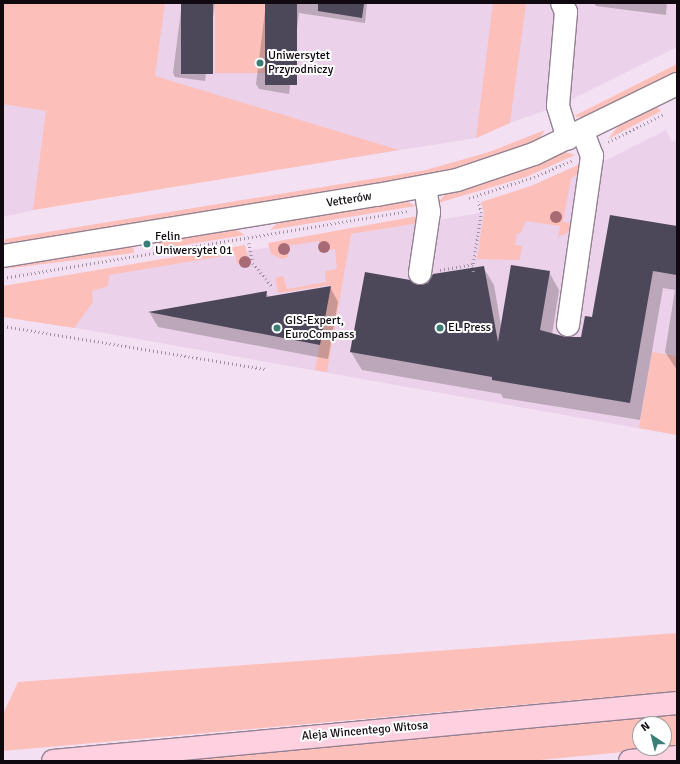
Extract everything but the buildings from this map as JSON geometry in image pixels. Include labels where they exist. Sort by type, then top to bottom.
[{"type":"main road","name":"Aleja Wincentego Witosa","points":[[53,761],[677,703]]},
{"type":"main road","points":[[630,761],[677,757]]},
{"type":"street","points":[[565,6],[558,106],[575,136],[592,156],[568,326]]},
{"type":"street","name":"Vetterów","points":[[3,256],[425,187],[501,167],[575,136],[677,84]]},
{"type":"street","points":[[425,187],[429,212],[428,272]]},
{"type":"path","points":[[473,272],[481,213],[478,201]]},
{"type":"path","points":[[249,243],[253,263],[273,288]]},
{"type":"path","points":[[428,272],[473,264]]},
{"type":"path","points":[[3,326],[267,369]]},
{"type":"shaded area","name":"Uniwersytet Przyrodniczy","points":[[3,3],[677,3],[677,47],[558,106],[510,123],[476,138],[66,203],[3,217]]},
{"type":"shaded area","points":[[3,3],[165,3],[155,76],[399,150],[33,210],[46,111],[3,104]]},
{"type":"shaded area","points":[[215,3],[268,3],[268,73],[215,73]]},
{"type":"shaded area","points":[[493,3],[526,3],[510,123],[476,138]]},
{"type":"shaded area","points":[[677,64],[677,74],[587,119],[574,116]]},
{"type":"shaded area","points":[[655,106],[661,111],[608,139],[621,123]]},
{"type":"shaded area","points":[[545,130],[536,143],[435,175],[4,246],[5,239],[426,170],[489,152]]},
{"type":"shaded area","points":[[666,130],[672,142],[677,139],[677,435],[59,325],[104,274],[511,208]]},
{"type":"shaded area","points":[[565,152],[575,155],[526,177],[438,203],[446,193]]},
{"type":"shaded area","points":[[580,164],[581,173],[571,178],[563,222],[575,224],[569,232],[558,237],[560,226],[526,221],[520,234],[517,233],[515,245],[522,246],[520,260],[477,259],[484,213],[481,202],[531,186]]},
{"type":"shaded area","points":[[406,201],[416,206],[270,230],[279,222]]},
{"type":"shaded area","points":[[418,216],[419,223],[351,234],[327,372],[315,370],[331,285],[278,293],[275,278],[283,276],[287,289],[326,282],[325,271],[337,269],[335,249],[322,251],[319,241],[287,246],[288,257],[282,259],[271,254],[268,243]]},
{"type":"shaded area","points":[[235,229],[245,235],[160,249],[158,240]]},
{"type":"shaded area","points":[[133,245],[134,253],[7,269],[6,261]]},
{"type":"shaded area","points":[[245,245],[249,264],[241,266],[237,263],[235,254],[109,275],[108,286],[92,291],[93,302],[74,328],[3,317],[3,286]]},
{"type":"shaded area","points":[[652,352],[677,356],[677,435],[639,428]]},
{"type":"shaded area","points":[[677,633],[677,691],[3,751],[3,714],[18,682]]},
{"type":"shaded area","points":[[677,711],[677,747],[672,747],[672,716],[632,716],[632,751],[529,761],[192,761],[230,753]]},
{"type":"place","name":"Uniwersytet Przyrodniczy","points":[[260,63]]},
{"type":"place","name":"Felin Uniwersytet 01","points":[[147,244]]},
{"type":"place","name":"GIS-Expert, EuroCompass","points":[[277,328]]},
{"type":"place","name":"EL Press","points":[[440,328]]}]
